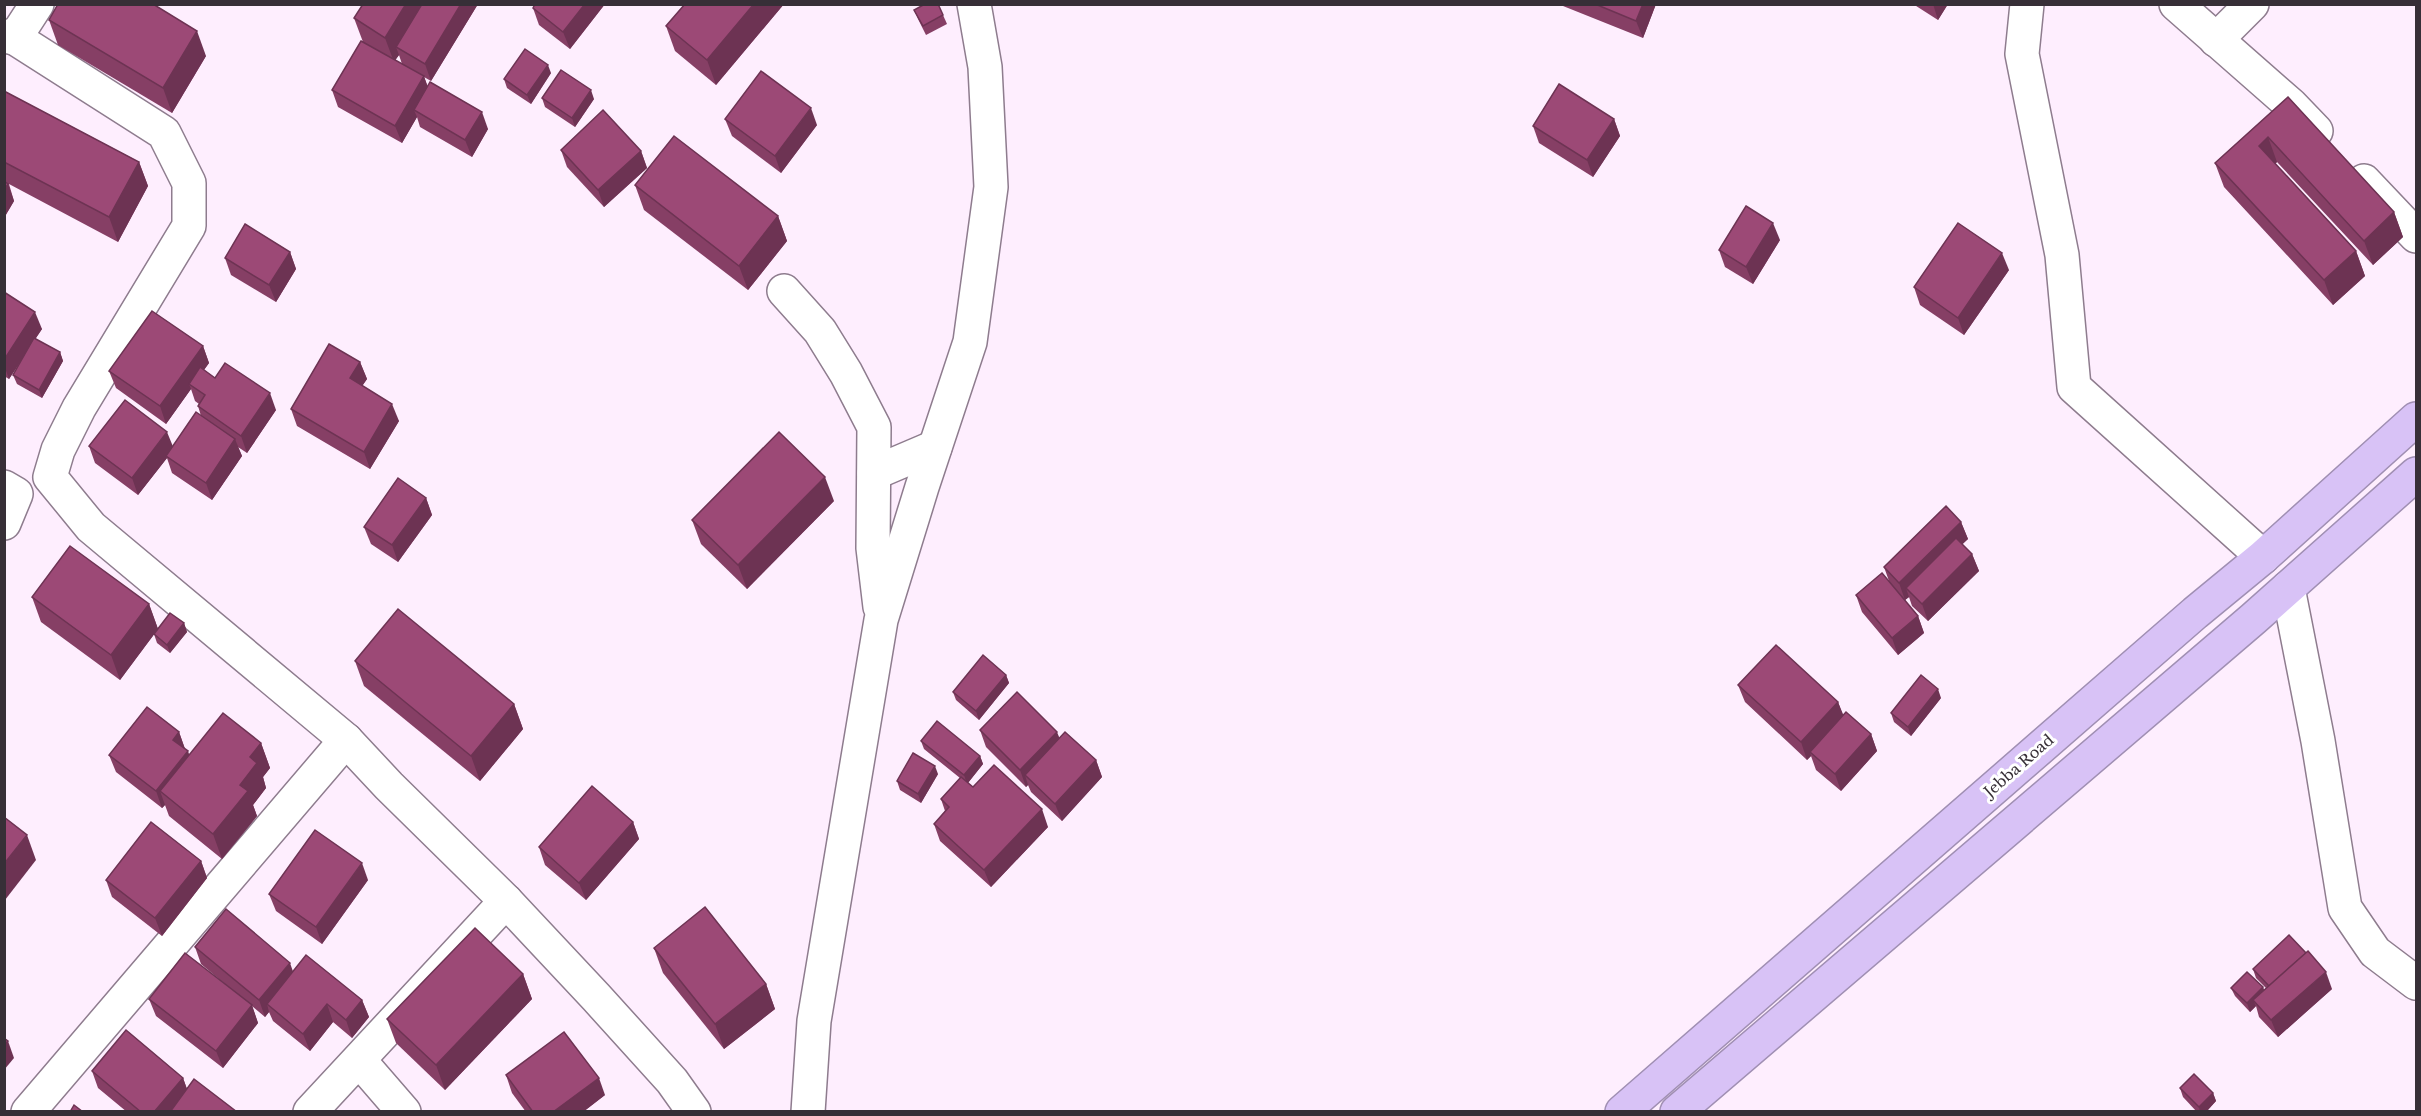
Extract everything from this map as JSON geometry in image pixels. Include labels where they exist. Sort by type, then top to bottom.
[{"type":"highway","name":"Jebba Road","points":[[1622,1112],[2195,613],[2263,557],[2416,419]]},
{"type":"highway","points":[[1677,1112],[2288,588],[2416,474]]},
{"type":"street","points":[[37,4],[10,37],[164,133],[189,183],[189,226],[79,408],[58,450],[50,477],[91,527],[346,740],[389,786],[506,900],[672,1081],[694,1112]]},
{"type":"street","points":[[808,1112],[814,1021],[881,620],[970,342],[991,187],[985,67],[974,4]]},
{"type":"street","points":[[2027,4],[2022,54],[2061,255],[2074,387],[2263,557]]},
{"type":"street","points":[[2176,4],[2291,105],[2416,236]]},
{"type":"street","points":[[2216,40],[2252,4]]},
{"type":"street","points":[[784,291],[820,332],[846,373],[874,428],[873,548],[881,620]]},
{"type":"street","points":[[874,473],[935,447]]},
{"type":"street","points":[[4,487],[16,494],[4,523]]},
{"type":"street","points":[[2288,588],[2318,741],[2345,908],[2375,952],[2416,983]]},
{"type":"street","points":[[28,1112],[346,740]]},
{"type":"street","points":[[310,1112],[506,900]]},
{"type":"street","points":[[359,1060],[404,1112]]},
{"type":"building","points":[[58,4],[153,4],[197,31],[163,88],[49,20]]},
{"type":"building","points":[[363,4],[406,4],[385,38],[354,18]]},
{"type":"building","points":[[422,4],[461,4],[425,64],[396,47]]},
{"type":"building","points":[[535,4],[585,4],[563,32],[533,8]]},
{"type":"building","points":[[685,4],[754,4],[707,60],[666,26]]},
{"type":"building","points":[[925,4],[938,4],[943,15],[923,26],[914,10]]},
{"type":"building","points":[[1595,4],[1643,4],[1636,21]]},
{"type":"building","points":[[361,41],[424,76],[395,126],[332,90]]},
{"type":"building","points":[[525,49],[548,65],[527,95],[504,79]]},
{"type":"building","points":[[561,70],[591,90],[572,118],[542,98]]},
{"type":"building","points":[[761,71],[811,108],[775,156],[725,119]]},
{"type":"building","points":[[430,82],[482,112],[465,140],[414,110]]},
{"type":"building","points":[[1559,84],[1614,119],[1587,160],[1533,126]]},
{"type":"building","points":[[4,91],[139,162],[109,217],[4,162]]},
{"type":"building","points":[[2288,97],[2394,212],[2364,241],[2268,137],[2259,146],[2356,251],[2324,280],[2215,163]]},
{"type":"building","points":[[603,110],[641,151],[598,190],[561,150]]},
{"type":"building","points":[[674,136],[778,216],[739,266],[635,185]]},
{"type":"building","points":[[1746,206],[1773,223],[1746,267],[1719,250]]},
{"type":"building","points":[[1958,223],[2002,253],[1958,318],[1914,287]]},
{"type":"building","points":[[245,224],[290,252],[269,285],[225,258]]},
{"type":"building","points":[[4,292],[35,312],[4,360]]},
{"type":"building","points":[[152,311],[203,346],[160,406],[109,371]]},
{"type":"building","points":[[34,338],[60,352],[39,390],[13,375]]},
{"type":"building","points":[[329,344],[360,362],[350,378],[392,404],[364,452],[291,409]]},
{"type":"building","points":[[225,363],[270,393],[241,436],[198,406],[205,395],[189,384],[200,367],[215,378]]},
{"type":"building","points":[[125,400],[167,432],[132,478],[89,446]]},
{"type":"building","points":[[196,412],[235,439],[206,483],[166,456]]},
{"type":"building","points":[[779,432],[825,477],[738,565],[692,520]]},
{"type":"building","points":[[398,478],[426,498],[392,545],[364,527]]},
{"type":"building","points":[[1946,506],[1961,522],[1899,583],[1884,567]]},
{"type":"building","points":[[1956,538],[1972,554],[1922,604],[1906,588]]},
{"type":"building","points":[[70,546],[149,604],[111,655],[32,597]]},
{"type":"building","points":[[1882,573],[1918,616],[1892,638],[1856,595]]},
{"type":"building","points":[[398,609],[514,704],[471,756],[355,661]]},
{"type":"building","points":[[170,613],[184,623],[167,645],[154,634]]},
{"type":"building","points":[[1776,645],[1838,702],[1801,742],[1738,685]]},
{"type":"building","points":[[983,655],[1006,675],[976,711],[953,692]]},
{"type":"building","points":[[1921,675],[1938,689],[1908,727],[1891,713]]},
{"type":"building","points":[[1017,692],[1057,732],[1020,770],[980,730]]},
{"type":"building","points":[[147,707],[179,732],[173,740],[188,751],[156,791],[109,755]]},
{"type":"building","points":[[1846,712],[1871,734],[1835,774],[1810,752]]},
{"type":"building","points":[[223,713],[261,743],[250,757],[257,763],[240,785],[248,791],[213,834],[160,791]]},
{"type":"building","points":[[937,721],[980,756],[964,775],[921,741]]},
{"type":"building","points":[[1065,732],[1096,760],[1055,804],[1025,775]]},
{"type":"building","points":[[913,753],[935,766],[918,794],[897,781]]},
{"type":"building","points":[[994,765],[1042,809],[984,870],[934,824],[949,807],[941,799],[961,777],[973,787]]},
{"type":"building","points":[[592,786],[633,822],[579,883],[539,847]]},
{"type":"building","points":[[4,817],[27,835],[4,864]]},
{"type":"building","points":[[151,822],[201,861],[155,918],[106,880]]},
{"type":"building","points":[[315,830],[362,863],[316,927],[269,894]]},
{"type":"building","points":[[705,907],[766,984],[715,1024],[654,948]]},
{"type":"building","points":[[226,909],[290,963],[259,1000],[195,947]]},
{"type":"building","points":[[475,928],[523,974],[436,1065],[387,1019]]},
{"type":"building","points":[[2289,935],[2306,953],[2269,986],[2253,969]]},
{"type":"building","points":[[2308,951],[2326,972],[2271,1020],[2253,1000]]},
{"type":"building","points":[[185,953],[252,1005],[216,1051],[149,999]]},
{"type":"building","points":[[306,955],[362,1000],[346,1020],[327,1004],[303,1034],[267,1004]]},
{"type":"building","points":[[2247,972],[2263,987],[2247,1003],[2231,988]]},
{"type":"building","points":[[126,1030],[183,1078],[154,1112],[141,1112],[92,1071]]},
{"type":"building","points":[[564,1032],[599,1078],[553,1112],[533,1112],[506,1075]]},
{"type":"building","points":[[2194,1074],[2213,1093],[2199,1107],[2180,1088]]},
{"type":"building","points":[[194,1079],[237,1112],[170,1112]]},
{"type":"building","points":[[74,1105],[83,1112],[70,1112]]}]
